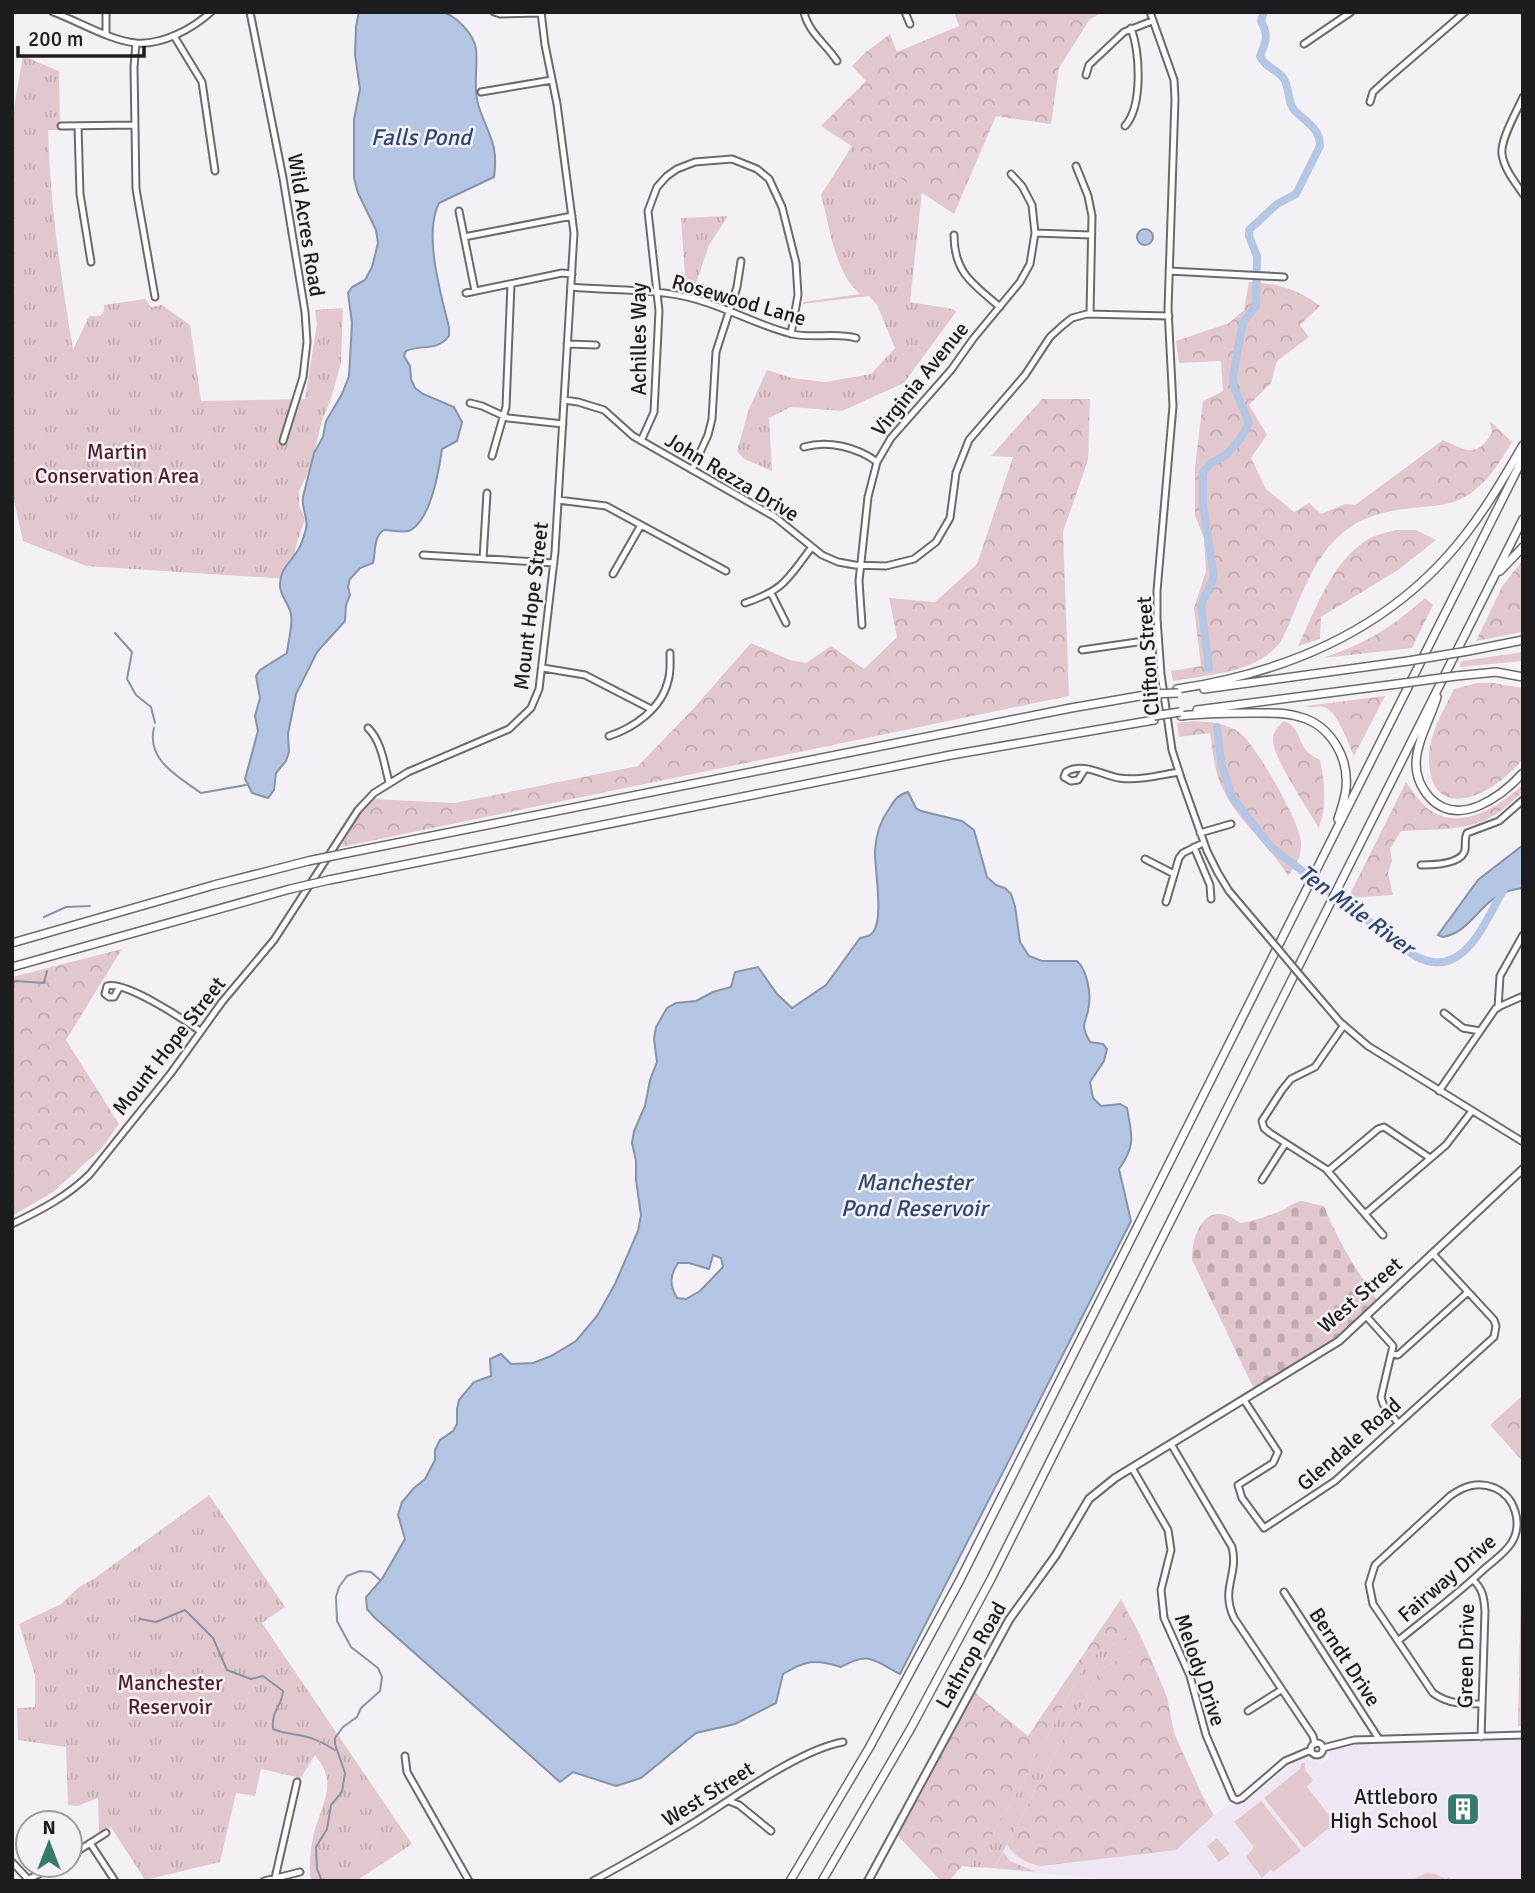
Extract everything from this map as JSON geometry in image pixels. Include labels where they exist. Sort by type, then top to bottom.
[{"type":"highway","points":[[1177,691],[1246,676],[1291,662],[1340,640],[1386,611],[1427,577],[1464,537],[1523,445]]},
{"type":"highway","points":[[790,1881],[869,1748],[960,1580],[1523,458]]},
{"type":"highway","points":[[822,1881],[896,1755],[962,1634],[1523,519]]},
{"type":"highway","points":[[1492,580],[1523,547]]},
{"type":"highway","points":[[12,943],[228,881],[346,853],[1050,712],[1151,694],[1408,661],[1523,640]]},
{"type":"highway","points":[[12,967],[220,906],[329,880],[951,755],[1154,718],[1397,684],[1496,673],[1523,677]]},
{"type":"highway","points":[[1442,680],[1416,760],[1418,777],[1430,797],[1447,808],[1467,810],[1498,795],[1523,773]]},
{"type":"highway","points":[[1180,714],[1286,714],[1304,718],[1320,727],[1337,746],[1346,774],[1345,794],[1330,843]]},
{"type":"main road","name":"West Street","points":[[1132,1468],[1339,1341],[1523,1169]]},
{"type":"main road","name":"Lathrop Road","points":[[868,1881],[1009,1620],[1056,1555],[1089,1499],[1132,1468]]},
{"type":"street","points":[[53,12],[136,43],[173,36],[200,22],[211,12]]},
{"type":"street","points":[[106,12],[106,34]]},
{"type":"street","name":"Wild Acres Road","points":[[250,12],[284,178],[305,312],[307,342],[303,377],[283,441]]},
{"type":"street","points":[[494,12],[500,15],[541,13]]},
{"type":"street","points":[[804,12],[813,32],[829,48],[837,61]]},
{"type":"street","points":[[905,12],[910,24]]},
{"type":"street","name":"Clifton Street","points":[[1150,12],[1171,69],[1175,90],[1169,271],[1173,397],[1157,591],[1158,639],[1172,750],[1179,772],[1203,842],[1229,891],[1344,1025],[1368,1046],[1523,1142]]},
{"type":"street","points":[[1304,44],[1350,12]]},
{"type":"street","points":[[1370,102],[1373,92],[1465,12]]},
{"type":"street","name":"Mount Hope Street","points":[[12,1224],[59,1199],[76,1188],[90,1174],[274,940],[358,810],[389,782],[510,728],[524,717],[536,700],[554,564],[572,286],[572,215],[541,13]]},
{"type":"street","points":[[1086,75],[1089,65],[1124,32],[1152,21]]},
{"type":"street","points":[[1125,127],[1132,119],[1139,70],[1137,45],[1131,28]]},
{"type":"street","points":[[173,36],[202,82],[215,171]]},
{"type":"street","points":[[136,43],[136,189],[155,297]]},
{"type":"street","points":[[481,92],[552,80]]},
{"type":"street","points":[[1522,192],[1506,168],[1502,153],[1507,133],[1523,97]]},
{"type":"street","points":[[61,125],[135,125]]},
{"type":"street","points":[[78,126],[80,194],[91,262]]},
{"type":"street","name":"Achilles Way","points":[[641,441],[654,412],[659,293],[648,211],[657,187],[677,169],[695,162],[723,159],[743,162],[769,179],[776,191],[787,227],[798,281],[797,307],[791,334]]},
{"type":"street","points":[[1076,166],[1088,196],[1092,216],[1090,314]]},
{"type":"street","name":"Virginia Avenue","points":[[862,625],[858,594],[868,497],[877,461],[891,438],[951,370],[1000,307],[1027,271],[1032,257],[1034,217],[1028,195],[1011,174]]},
{"type":"street","points":[[460,211],[475,291]]},
{"type":"street","points":[[464,237],[572,215]]},
{"type":"street","points":[[1035,233],[1091,235]]},
{"type":"street","points":[[954,235],[955,255],[964,275],[1000,307]]},
{"type":"street","points":[[692,470],[708,435],[712,419],[716,352],[737,288],[741,261]]},
{"type":"street","points":[[1169,271],[1284,276]]},
{"type":"street","points":[[466,293],[572,274]]},
{"type":"street","points":[[492,456],[504,417],[511,284]]},
{"type":"street","name":"Rosewood Lane","points":[[572,286],[659,293],[695,299],[791,334],[856,338]]},
{"type":"street","name":"John Rezza Drive","points":[[564,400],[604,410],[641,441],[775,517],[812,547],[838,562],[877,567],[900,564],[914,559],[936,542],[950,518],[956,473],[969,440],[1025,375],[1050,337],[1072,318],[1090,314],[1169,316]]},
{"type":"street","points":[[567,344],[596,345]]},
{"type":"street","points":[[470,403],[504,417],[563,424]]},
{"type":"street","points":[[804,447],[815,444],[832,445],[858,451],[877,461]]},
{"type":"street","points":[[483,559],[486,493]]},
{"type":"street","points":[[558,500],[606,506],[726,571]]},
{"type":"street","points":[[613,573],[641,525]]},
{"type":"street","points":[[745,603],[771,593],[786,582],[812,547]]},
{"type":"street","points":[[423,555],[554,564]]},
{"type":"street","points":[[771,593],[786,623]]},
{"type":"street","points":[[1082,650],[1158,639]]},
{"type":"street","points":[[609,736],[635,725],[665,690],[670,653]]},
{"type":"street","points":[[542,668],[585,675],[651,709]]},
{"type":"street","points":[[368,728],[379,742],[389,782]]},
{"type":"street","points":[[1086,769],[1129,779],[1179,772]]},
{"type":"street","points":[[1421,864],[1441,864],[1461,857],[1465,852],[1465,834],[1497,822],[1523,800]]},
{"type":"street","points":[[1200,833],[1231,824]]},
{"type":"street","points":[[1166,902],[1179,858],[1203,842]]},
{"type":"street","points":[[1194,848],[1210,885],[1211,899]]},
{"type":"street","points":[[1145,859],[1174,874]]},
{"type":"street","points":[[1498,1008],[1500,976],[1523,935]]},
{"type":"street","points":[[119,988],[167,1008],[200,1031]]},
{"type":"street","points":[[1439,1091],[1498,1008],[1523,996]]},
{"type":"street","points":[[1444,1013],[1462,1028],[1481,1031]]},
{"type":"street","points":[[1344,1025],[1315,1067],[1291,1079],[1262,1122],[1264,1128],[1285,1144],[1328,1171],[1383,1235]]},
{"type":"street","points":[[1365,1214],[1458,1132],[1472,1111]]},
{"type":"street","points":[[1328,1171],[1378,1129],[1384,1127],[1430,1158]]},
{"type":"street","points":[[1262,1180],[1285,1144]]},
{"type":"street","name":"Glendale Road","points":[[1244,1400],[1278,1452],[1273,1463],[1238,1485],[1242,1498],[1264,1528],[1315,1497],[1335,1481],[1494,1337],[1494,1320],[1433,1254]]},
{"type":"street","points":[[1392,1354],[1398,1355],[1468,1292]]},
{"type":"street","points":[[1366,1316],[1393,1346],[1381,1397],[1398,1423]]},
{"type":"street","points":[[1171,1444],[1232,1546],[1234,1566],[1227,1597],[1234,1618],[1315,1744],[1323,1748],[1354,1740],[1523,1735]]},
{"type":"street","name":"Melody Drive","points":[[1132,1468],[1162,1517],[1171,1542],[1161,1590],[1164,1618],[1190,1676],[1215,1760],[1233,1798],[1239,1799],[1284,1760],[1311,1750]]},
{"type":"street","name":"Fairway Drive","points":[[1399,1640],[1508,1548],[1514,1539],[1517,1517],[1508,1497],[1500,1490],[1480,1484],[1461,1489],[1450,1496],[1376,1565],[1371,1574],[1370,1593],[1373,1604],[1433,1693],[1443,1700],[1457,1704],[1481,1704]]},
{"type":"street","name":"Green Drive","points":[[1473,1580],[1484,1596],[1481,1737]]},
{"type":"street","name":"Berndt Drive","points":[[1284,1592],[1379,1739]]},
{"type":"street","points":[[1248,1711],[1282,1690]]},
{"type":"street","name":"West Street","points":[[593,1881],[813,1752],[843,1742]]},
{"type":"street","points":[[1315,1744],[1311,1750],[1313,1754],[1320,1755],[1323,1748]]},
{"type":"street","points":[[405,1756],[407,1772],[469,1881]]},
{"type":"street","points":[[275,1878],[297,1782]]},
{"type":"street","points":[[729,1801],[739,1805],[771,1831]]},
{"type":"street","points":[[84,1847],[106,1833]]},
{"type":"street","points":[[90,1843],[115,1881]]},
{"type":"street","points":[[12,1862],[26,1880]]},
{"type":"street","points":[[264,1881],[300,1872]]},
{"type":"shaded area","points":[[1121,1599],[1149,1653],[1167,1697],[1174,1733],[1214,1815],[1230,1804],[1237,1806],[1247,1797],[1249,1799],[1295,1762],[1294,1759],[1305,1755],[1320,1765],[1326,1761],[1333,1749],[1353,1742],[1523,1739],[1523,1881],[1126,1881],[962,1866],[949,1881],[941,1881],[898,1836],[974,1692],[1028,1736]]},
{"type":"green space","points":[[954,12],[1103,12],[1090,19],[1059,68],[1051,124],[996,116],[954,214],[821,126],[866,81],[852,66],[866,52],[890,34],[897,52],[959,26]]},
{"type":"green space","name":"Martin Conservation Area","points":[[23,56],[59,71],[60,130],[48,130],[49,158],[57,241],[73,350],[89,316],[100,316],[104,305],[145,299],[151,307],[162,305],[190,325],[201,401],[305,399],[317,324],[315,310],[343,308],[341,363],[322,420],[311,466],[299,491],[299,505],[305,519],[289,579],[86,566],[23,541],[13,496],[12,498],[12,119]]},
{"type":"green space","points":[[852,146],[922,192],[910,302],[953,309],[956,312],[904,383],[842,411],[791,407],[769,418],[772,471],[744,459],[737,451],[749,409],[767,370],[792,378],[825,382],[871,374],[895,348],[877,305],[869,296],[803,304],[860,294],[844,274],[830,235],[821,195]]},
{"type":"green space","points":[[728,216],[709,245],[693,292],[686,291],[681,218]]},
{"type":"green space","points":[[1249,282],[1286,288],[1320,306],[1300,325],[1309,337],[1277,361],[1271,383],[1249,405],[1267,435],[1251,458],[1266,489],[1294,512],[1309,503],[1321,514],[1345,504],[1355,505],[1443,440],[1464,449],[1476,449],[1492,433],[1490,421],[1512,442],[1490,475],[1476,489],[1459,500],[1377,514],[1347,529],[1328,547],[1312,572],[1282,640],[1272,651],[1247,666],[1173,681],[1171,671],[1201,666],[1194,608],[1206,571],[1204,539],[1195,515],[1195,467],[1203,401],[1223,391],[1221,361],[1179,363],[1176,341],[1229,323],[1244,310]]},
{"type":"green space","points":[[1042,399],[1090,399],[1088,460],[1063,532],[1069,696],[341,847],[352,824],[373,799],[455,803],[638,766],[751,643],[790,660],[806,663],[831,646],[864,669],[897,637],[889,598],[935,602],[977,564],[1013,457],[991,456]]},
{"type":"green space","points":[[1397,530],[1416,530],[1436,540],[1398,570],[1321,617],[1320,639],[1298,646],[1326,586],[1345,559],[1370,538]]},
{"type":"green space","points":[[1523,560],[1523,632],[1476,641],[1503,585]]},
{"type":"green space","points":[[1425,598],[1433,605],[1412,648],[1323,658],[1377,634]]},
{"type":"green space","points":[[1523,652],[1523,661],[1459,667],[1462,661]]},
{"type":"green space","points":[[1477,683],[1523,688],[1523,752],[1517,766],[1492,787],[1467,798],[1456,799],[1445,796],[1437,789],[1431,777],[1429,751],[1437,723],[1454,689]]},
{"type":"green space","points":[[1385,696],[1354,756],[1342,727],[1333,714],[1323,707],[1306,706]]},
{"type":"green space","points":[[1194,721],[1230,727],[1240,733],[1266,767],[1299,832],[1301,852],[1288,876],[1228,800],[1217,774],[1210,733],[1179,737],[1177,723]]},
{"type":"green space","points":[[1284,721],[1295,729],[1307,751],[1320,760],[1324,794],[1319,828],[1284,770],[1274,747],[1274,733]]},
{"type":"green space","points":[[1406,782],[1427,808],[1452,818],[1465,818],[1490,809],[1523,785],[1523,791],[1497,814],[1472,825],[1401,831],[1390,849],[1392,861],[1388,873],[1393,895],[1348,898]]},
{"type":"green space","points":[[122,949],[66,1040],[119,1124],[101,1149],[53,1192],[12,1216],[12,977]]},
{"type":"green space","points":[[1302,1201],[1324,1206],[1348,1255],[1377,1300],[1341,1336],[1254,1389],[1192,1260],[1195,1238],[1204,1221],[1211,1216],[1229,1216],[1240,1223],[1271,1215]]},
{"type":"green space","points":[[1523,1395],[1523,1462],[1490,1425]]},
{"type":"green space","name":"Manchester Reservoir","points":[[209,1495],[285,1607],[262,1623],[412,1844],[356,1881],[314,1881],[310,1877],[313,1838],[327,1784],[322,1765],[315,1755],[295,1787],[296,1777],[261,1769],[255,1796],[236,1793],[220,1862],[145,1880],[111,1827],[99,1834],[98,1798],[78,1806],[68,1805],[66,1747],[18,1740],[17,1708],[35,1707],[35,1675],[19,1624],[61,1604],[79,1587]]},
{"type":"green space","points":[[1523,1577],[1523,1726],[1518,1726],[1521,1579]]},
{"type":"green space","points":[[1121,1599],[1138,1631],[1088,1658],[996,1829],[970,1867],[962,1866],[949,1881],[941,1881],[898,1836],[974,1692],[1028,1736]]},
{"type":"green space","points":[[1138,1631],[1144,1644],[1100,1670],[994,1868],[970,1867],[996,1829],[1034,1762],[1088,1658]]},
{"type":"green space","points":[[1144,1644],[1167,1697],[1174,1733],[1214,1815],[1176,1850],[1041,1866],[1021,1859],[1007,1844],[1100,1670]]},
{"type":"green space","points":[[1301,1763],[1305,1763],[1305,1770],[1313,1780],[1307,1787],[1335,1823],[1304,1848],[1264,1798],[1300,1769]]},
{"type":"green space","points":[[1261,1801],[1301,1851],[1273,1872],[1271,1869],[1262,1878],[1246,1857],[1254,1847],[1234,1822]]},
{"type":"green space","points":[[1217,1838],[1230,1854],[1219,1862],[1207,1846]]},
{"type":"green space","points":[[1003,1852],[1010,1861],[1037,1872],[994,1868]]},
{"type":"green space","points":[[1426,1873],[1446,1879],[1449,1877],[1451,1881],[1410,1881]]},
{"type":"water","name":"Falls Pond","points":[[359,12],[441,12],[458,21],[468,31],[476,49],[477,97],[494,146],[494,177],[439,203],[435,216],[433,247],[449,336],[434,346],[406,351],[404,356],[410,366],[415,388],[454,407],[462,422],[457,441],[442,449],[433,493],[418,524],[408,531],[384,530],[380,533],[376,540],[373,563],[360,568],[350,579],[345,621],[317,652],[296,694],[288,734],[289,752],[286,761],[276,773],[274,790],[268,798],[252,793],[245,779],[258,731],[255,716],[260,698],[256,676],[260,670],[287,653],[291,619],[290,610],[281,592],[280,579],[303,540],[307,525],[303,497],[314,453],[323,437],[326,421],[349,376],[352,323],[348,293],[352,287],[365,280],[372,267],[378,243],[376,230],[358,193],[354,178],[354,119],[360,89],[355,55]]},
{"type":"water","points":[[1145,229],[1151,231],[1151,243],[1145,245],[1139,243],[1137,237],[1139,231]]},
{"type":"water","name":"Manchester Pond Reservoir","points":[[908,792],[916,808],[921,811],[962,821],[974,830],[987,877],[1011,894],[1020,942],[1029,956],[1042,961],[1077,961],[1083,969],[1089,993],[1085,1030],[1090,1042],[1103,1044],[1107,1049],[1104,1061],[1090,1082],[1093,1098],[1101,1106],[1120,1104],[1127,1108],[1131,1140],[1128,1153],[1119,1169],[1131,1221],[900,1674],[877,1661],[865,1658],[841,1667],[817,1662],[798,1666],[783,1674],[776,1703],[735,1724],[696,1733],[641,1778],[616,1786],[573,1772],[560,1782],[374,1617],[367,1609],[366,1597],[382,1579],[405,1539],[398,1515],[402,1502],[425,1479],[435,1460],[435,1450],[440,1440],[453,1431],[457,1424],[459,1400],[474,1382],[491,1376],[490,1359],[501,1354],[511,1364],[533,1363],[576,1341],[597,1316],[615,1284],[638,1231],[641,1215],[632,1143],[657,1062],[654,1039],[656,1027],[667,1008],[676,1003],[696,1001],[731,987],[735,972],[758,967],[777,994],[792,1008],[826,985],[860,938],[870,935],[875,929],[878,908],[875,850],[877,834],[893,803]],"holes":[[[713,1255],[721,1258],[723,1267],[700,1291],[686,1299],[677,1298],[672,1280],[678,1263],[709,1269]]]},
{"type":"water","points":[[1523,845],[1523,888],[1497,897],[1454,933],[1443,937],[1438,935],[1478,880]]},
{"type":"waterway","name":"Ten Mile River","points":[[1209,668],[1201,605],[1214,577],[1203,504],[1203,472],[1211,463],[1226,455],[1249,423],[1234,387],[1233,376],[1243,322],[1256,306],[1257,256],[1249,230],[1277,204],[1296,194],[1320,146],[1318,134],[1292,108],[1284,79],[1260,56],[1266,38],[1261,21],[1264,12]]},
{"type":"waterway","points":[[115,633],[132,652],[127,679],[136,695],[151,707],[155,723]]},
{"type":"waterway","name":"Ten Mile River","points":[[1217,727],[1221,762],[1232,797],[1272,848],[1415,956],[1433,962],[1448,961],[1461,954],[1472,943],[1506,886]]},
{"type":"waterway","points":[[154,728],[155,749],[166,767],[201,793],[246,785]]},
{"type":"waterway","points":[[44,917],[66,907],[90,906]]},
{"type":"waterway","points":[[12,983],[44,983],[47,971]]},
{"type":"waterway","points":[[322,1881],[317,1869],[316,1847],[327,1829],[331,1805],[342,1792],[345,1773],[335,1738],[380,1691],[382,1677],[378,1668],[351,1647],[337,1621],[336,1597],[347,1576],[360,1571],[371,1572],[380,1580]]},
{"type":"waterway","points":[[140,1619],[156,1622],[185,1610],[213,1638],[227,1670],[251,1679],[263,1676],[283,1691],[273,1729],[318,1741]]},
{"type":"waterway","points":[[321,1742],[335,1750]]},
{"type":"place","name":"Attleboro High School","points":[[1463,1809]]}]
